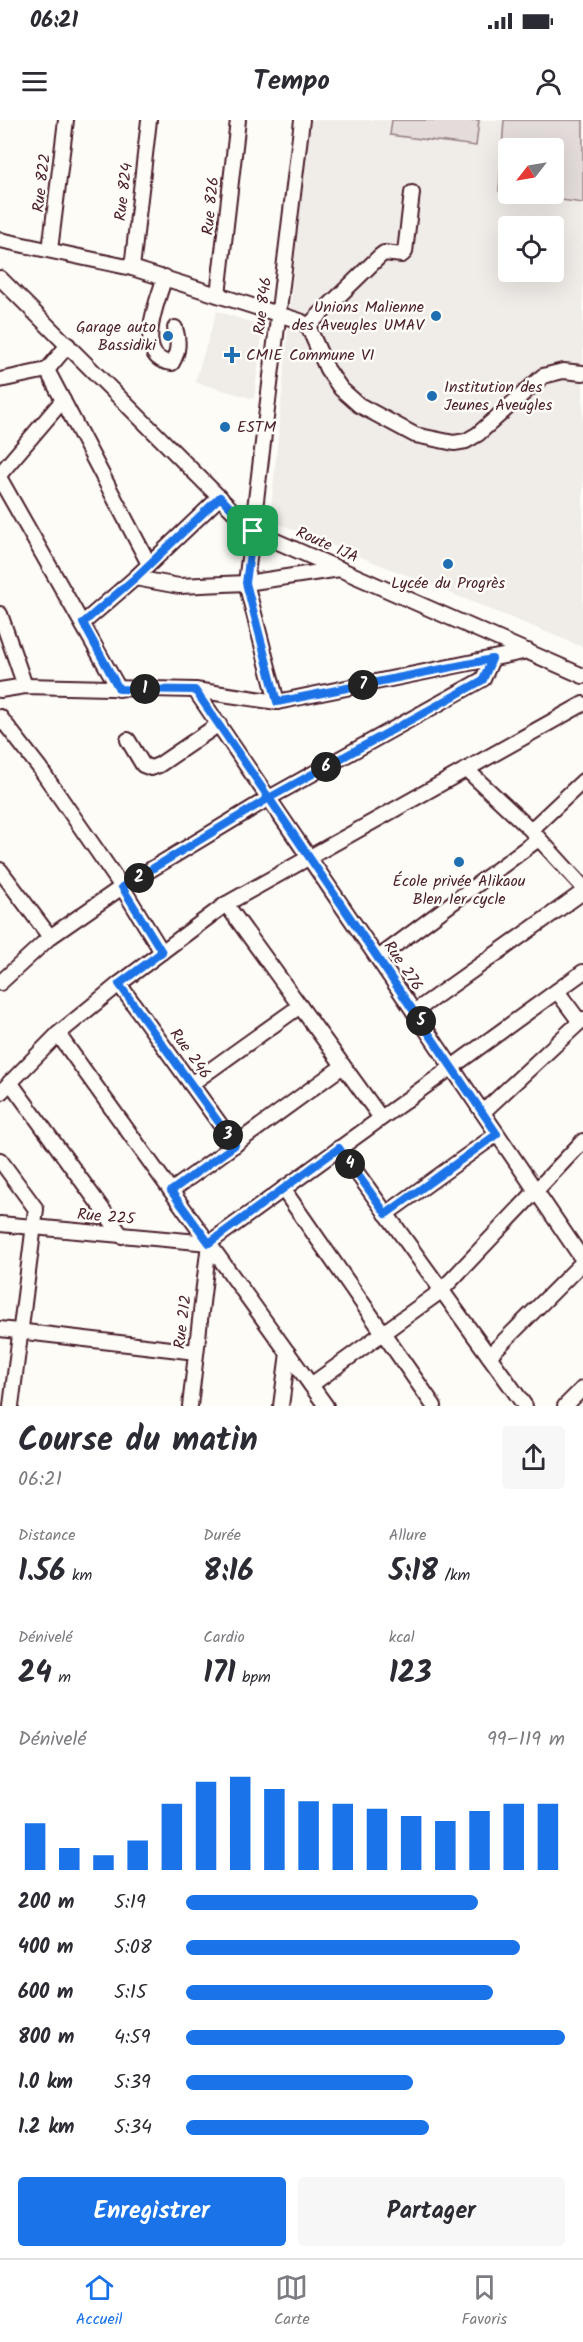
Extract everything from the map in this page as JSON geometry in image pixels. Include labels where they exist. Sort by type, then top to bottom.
[{"type":"street","name":"Rue 822","points":[[50,250],[66,120]]},
{"type":"street","name":"Rue 824","points":[[132,268],[149,120]]},
{"type":"street","name":"Rue 826","points":[[218,295],[238,120]]},
{"type":"street","name":"Rue 846","points":[[246,583],[302,120]]},
{"type":"street","points":[[309,326],[380,255],[384,253],[402,255],[405,252],[412,192]]},
{"type":"street","points":[[0,240],[132,268],[278,316],[300,321],[309,326],[327,369],[341,389],[359,405],[416,435],[454,443],[466,441],[478,434],[543,376],[563,371],[583,373]]},
{"type":"street","points":[[165,277],[149,335],[156,356],[162,362],[172,363],[177,353],[178,339],[175,328]]},
{"type":"street","name":"Route IJA","points":[[0,278],[6,290],[68,345],[253,531],[583,676]]},
{"type":"street","points":[[0,380],[47,370],[68,345]]},
{"type":"street","points":[[47,370],[149,564]]},
{"type":"street","points":[[0,474],[63,400]]},
{"type":"street","points":[[0,479],[119,689]]},
{"type":"street","points":[[83,623],[135,578],[220,497]]},
{"type":"street","points":[[135,578],[179,586],[246,583],[340,569]]},
{"type":"street","points":[[246,583],[277,702]]},
{"type":"street","points":[[0,614],[25,686]]},
{"type":"street","points":[[0,690],[25,686],[195,690],[277,702],[528,651]]},
{"type":"street","points":[[0,983],[50,938],[122,887],[269,798],[483,680],[492,659]]},
{"type":"street","name":"Rue 276","points":[[195,690],[583,1261]]},
{"type":"street","points":[[0,1093],[58,1034],[119,984],[226,904],[583,704]]},
{"type":"street","points":[[0,717],[39,767],[122,887],[162,952]]},
{"type":"street","points":[[128,740],[143,765],[151,768],[159,765],[219,724]]},
{"type":"street","points":[[467,770],[534,835],[583,887]]},
{"type":"street","points":[[378,958],[534,835],[583,781]]},
{"type":"street","points":[[0,870],[50,938]]},
{"type":"street","points":[[414,1012],[583,892]]},
{"type":"street","points":[[226,904],[381,1118]]},
{"type":"street","points":[[209,1243],[583,972]]},
{"type":"street","name":"Rue 246","points":[[119,984],[235,1145]]},
{"type":"street","points":[[483,1112],[581,1021],[557,991]]},
{"type":"street","points":[[191,1084],[300,1006]]},
{"type":"street","points":[[58,1034],[326,1406]]},
{"type":"street","points":[[171,1191],[343,1066]]},
{"type":"street","points":[[10,1082],[122,1236]]},
{"type":"street","points":[[386,1214],[497,1134]]},
{"type":"street","points":[[311,1385],[441,1291],[583,1141]]},
{"type":"street","points":[[339,1148],[525,1406]]},
{"type":"street","points":[[0,1161],[36,1209],[11,1406]]},
{"type":"street","points":[[283,1189],[434,1406]]},
{"type":"street","name":"Rue 225","points":[[0,1224],[209,1243]]},
{"type":"street","name":"Rue 212","points":[[190,1406],[209,1243]]},
{"type":"street","points":[[489,1356],[583,1261]]},
{"type":"street","points":[[0,1329],[196,1352]]},
{"type":"street","points":[[281,1406],[288,1353]]},
{"type":"street","points":[[565,1406],[583,1388]]},
{"type":"shaded area","name":"Institution des Jeunes Aveugles","points":[[308,120],[583,120],[583,647],[270,520]]},
{"type":"shaded area","points":[[392,120],[479,120],[476,146],[390,135]]},
{"type":"shaded area","points":[[504,120],[583,120],[583,203],[564,200],[564,138],[503,138]]},
{"type":"shaded area","name":"CMIE Commune VI","points":[[217,311],[263,327],[254,399],[195,382]]},
{"type":"place","name":"Unions Malienne des Aveugles UMAV","points":[[436,316]]},
{"type":"place","name":"Garage auto Bassidiki","points":[[168,336]]},
{"type":"place","name":"CMIE Commune VI","points":[[232,355]]},
{"type":"place","name":"Institution des Jeunes Aveugles","points":[[432,396]]},
{"type":"place","name":"ESTM","points":[[225,427]]},
{"type":"place","name":"Lycée du Progrès","points":[[448,564]]},
{"type":"place","name":"École privée Alikaou Blen 1er cycle","points":[[459,862]]},
{"type":"route","points":[[253,531],[220,497],[135,578],[83,623],[119,689],[195,690],[269,798],[122,887],[162,952],[119,984],[235,1145],[171,1191],[209,1243],[339,1148],[386,1214],[497,1134],[269,798],[483,680],[492,659],[277,702],[246,583],[253,531]]}]
